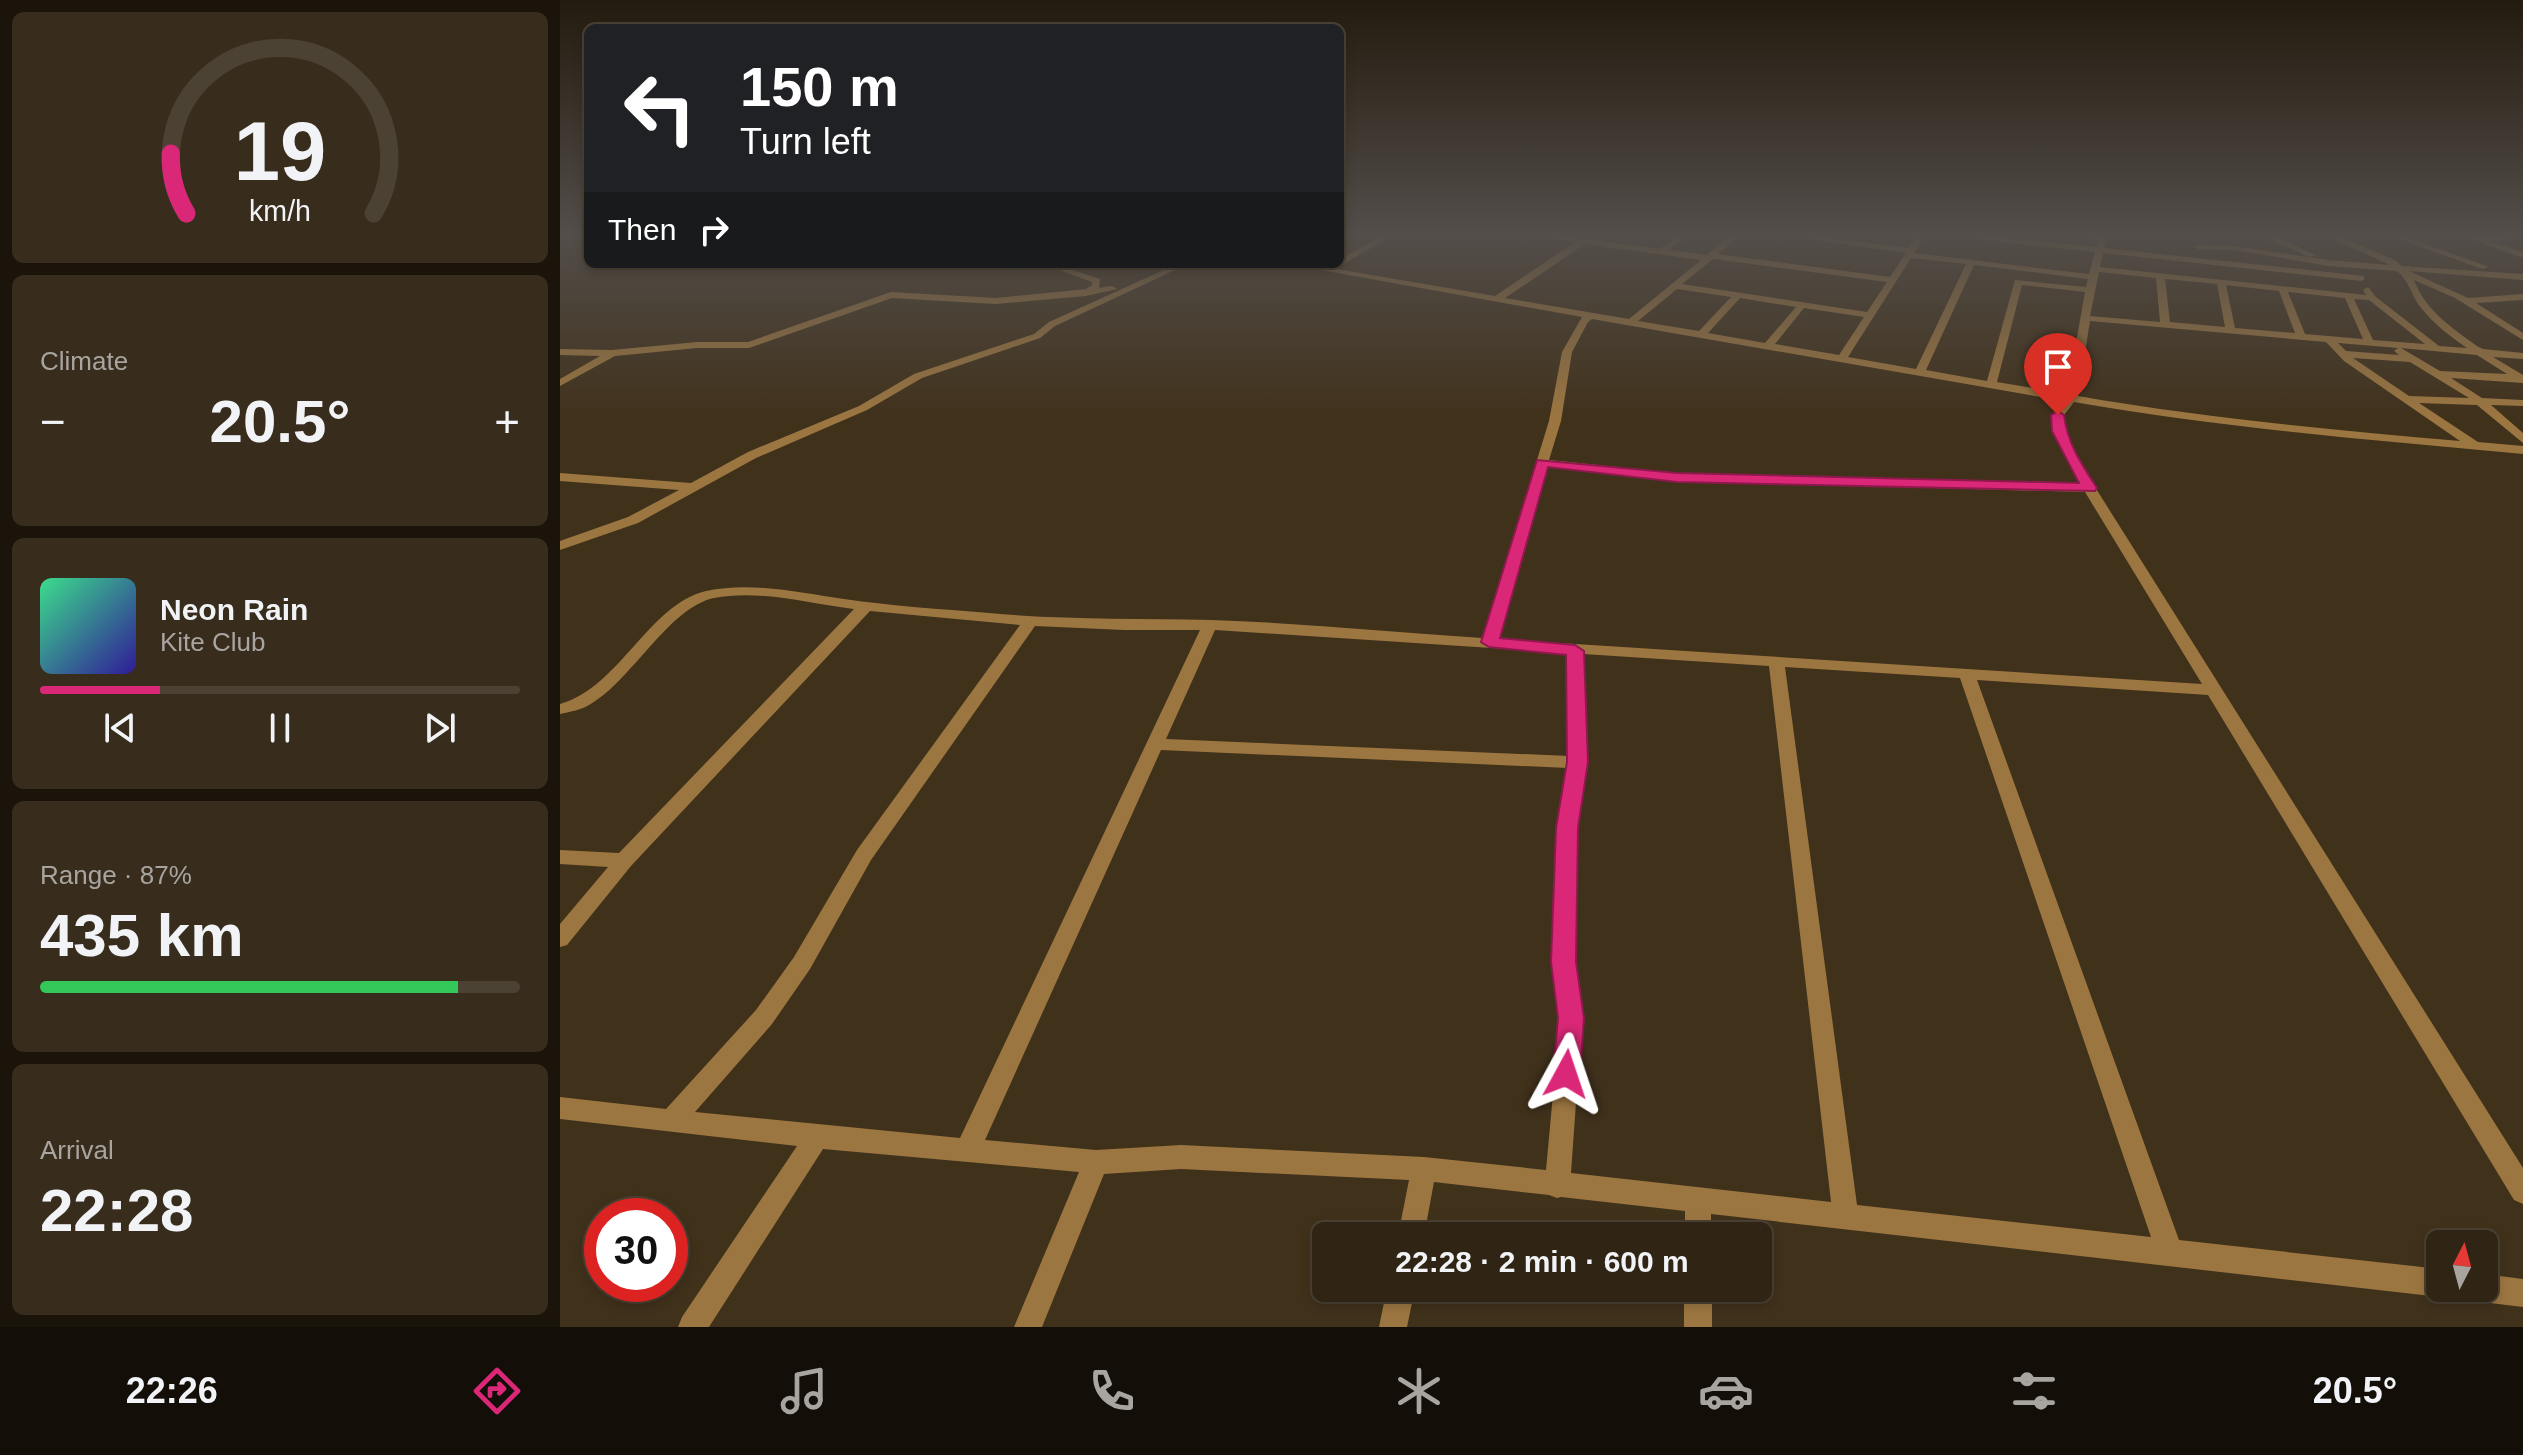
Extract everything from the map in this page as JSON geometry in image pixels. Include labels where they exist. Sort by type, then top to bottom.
[{"type":"street","points":[[560,352],[612,353],[684,346],[757,344],[891,295],[996,301],[1076,294]]},
{"type":"street","points":[[560,546],[633,520],[752,455],[863,408],[918,376],[1037,336],[1052,324],[1114,294]]},
{"type":"street","points":[[1473,294],[1767,347],[2263,427],[2523,450]]},
{"type":"street","points":[[1497,299],[1504,294]]},
{"type":"street","points":[[1631,322],[1665,294]]},
{"type":"street","points":[[1730,294],[1870,315]]},
{"type":"street","points":[[1842,359],[1883,294]]},
{"type":"street","points":[[1920,372],[1957,294]]},
{"type":"street","points":[[1991,384],[2015,294]]},
{"type":"street","points":[[2089,294],[2072,398],[2058,415],[2059,431],[2072,460],[2523,1191]]},
{"type":"street","points":[[2162,294],[2164,320]]},
{"type":"street","points":[[2223,294],[2230,326]]},
{"type":"street","points":[[2284,294],[2302,338]]},
{"type":"street","points":[[2338,294],[2372,298]]},
{"type":"street","points":[[2370,294],[2439,351]]},
{"type":"street","points":[[2417,294],[2458,338],[2521,379]]},
{"type":"street","points":[[2451,294],[2522,336]]},
{"type":"street","points":[[1701,335],[1738,295]]},
{"type":"street","points":[[2348,295],[2370,344]]},
{"type":"street","points":[[2466,301],[2523,297]]},
{"type":"street","points":[[1767,347],[1802,305]]},
{"type":"street","points":[[1489,642],[1555,421],[1558,388],[1567,352],[1584,320],[1591,315]]},
{"type":"street","points":[[2085,318],[2164,320],[2230,326],[2302,338],[2523,356]]},
{"type":"street","points":[[2330,340],[2342,354],[2476,447]]},
{"type":"street","points":[[2391,346],[2478,400],[2523,439]]},
{"type":"street","points":[[560,383],[612,353]]},
{"type":"street","points":[[2342,354],[2414,359]]},
{"type":"street","points":[[2440,374],[2521,379]]},
{"type":"street","points":[[2407,399],[2523,403]]},
{"type":"street","points":[[1542,463],[1677,477],[2090,488]]},
{"type":"street","points":[[560,477],[637,486],[695,488]]},
{"type":"street","points":[[560,709],[583,702],[681,611],[704,596],[736,592],[1032,619],[1161,627],[1210,625],[2215,690]]},
{"type":"street","points":[[560,939],[624,861],[866,606]]},
{"type":"street","points":[[671,1121],[764,1017],[802,963],[864,855],[1032,619]]},
{"type":"street","points":[[967,1151],[1210,625]]},
{"type":"street","points":[[1557,1186],[1571,1018],[1564,962],[1567,828],[1578,762],[1575,651]]},
{"type":"street","points":[[1776,661],[1846,1218]]},
{"type":"street","points":[[1966,672],[2170,1253]]},
{"type":"street","points":[[1156,744],[1578,762]]},
{"type":"street","points":[[560,857],[624,861]]},
{"type":"street","points":[[560,1108],[817,1137],[1096,1162],[1181,1157],[1424,1169],[2426,1281]]},
{"type":"street","points":[[692,1327],[817,1137]]},
{"type":"street","points":[[1028,1327],[1096,1162]]},
{"type":"street","points":[[1414,1222],[1424,1169]]},
{"type":"street","points":[[1698,1202],[1698,1222]]},
{"type":"street","points":[[2498,1290],[2523,1293]]},
{"type":"street","points":[[1393,1327],[1398,1302]]},
{"type":"street","points":[[1698,1302],[1698,1327]]},
{"type":"route","points":[[1566,1074],[1571,1018],[1564,962],[1567,828],[1578,762],[1575,651],[1489,642],[1542,463],[1677,477],[2090,488],[2072,460],[2059,431],[2058,415]]}]
